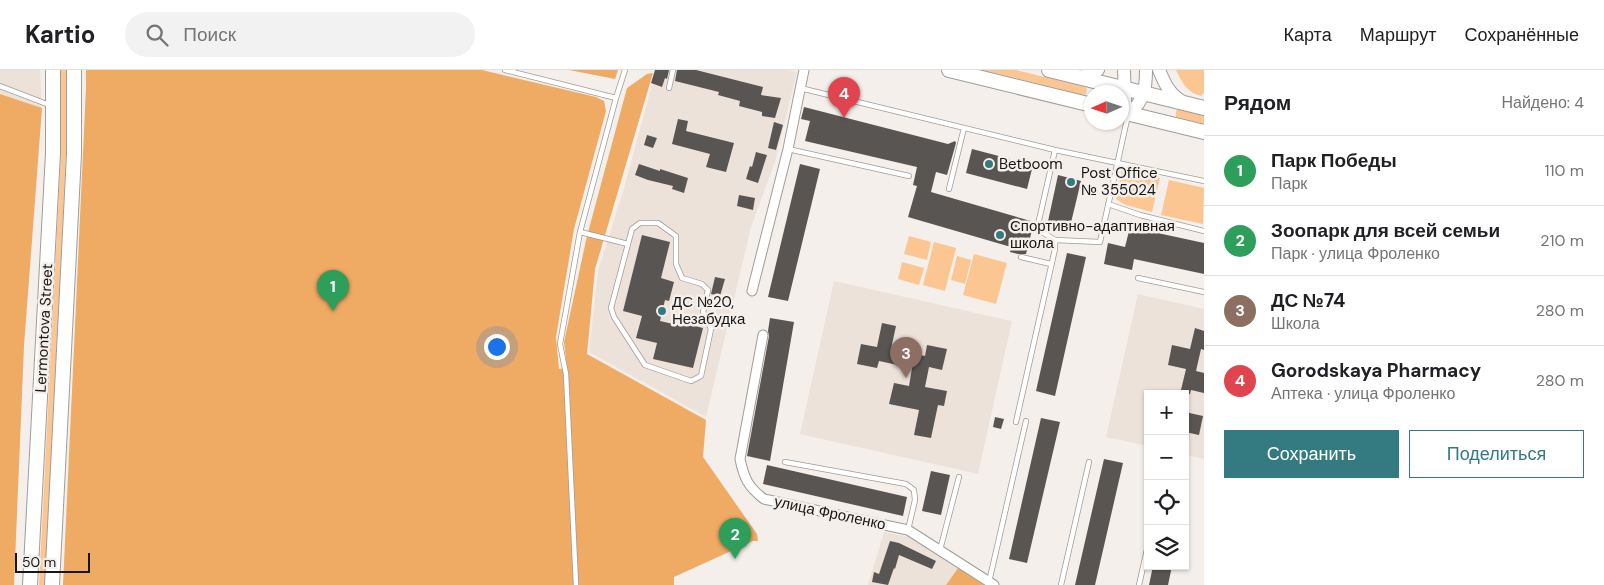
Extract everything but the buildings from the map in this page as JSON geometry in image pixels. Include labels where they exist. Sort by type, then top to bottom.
[{"type":"main road","name":"Lermontova Street","points":[[30,585],[46,305],[54,107],[53,70]]},
{"type":"main road","name":"Lermontova Street","points":[[52,585],[74,154],[74,70]]},
{"type":"main road","points":[[949,70],[1084,103]]},
{"type":"main road","points":[[1049,70],[1111,85]]},
{"type":"main road","points":[[1078,77],[1090,75],[1098,70]]},
{"type":"main road","points":[[1124,70],[1124,85]]},
{"type":"main road","points":[[1129,111],[1138,105],[1144,93],[1146,70]]},
{"type":"main road","points":[[1159,70],[1166,88],[1174,97],[1185,103]]},
{"type":"main road","points":[[1129,89],[1204,108]]},
{"type":"main road","points":[[1129,114],[1204,132]]},
{"type":"street","points":[[752,291],[788,149],[804,70]]},
{"type":"street","name":"улица Фроленко","points":[[763,335],[740,459],[744,477],[754,492],[764,499],[908,530],[991,583]]},
{"type":"lane","points":[[505,70],[616,98]]},
{"type":"lane","points":[[576,585],[566,374],[560,344],[580,232],[625,70]]},
{"type":"lane","points":[[669,88],[674,70]]},
{"type":"lane","points":[[0,86],[54,107]]},
{"type":"lane","points":[[800,88],[1055,150],[1204,181]]},
{"type":"lane","points":[[949,189],[964,128]]},
{"type":"lane","points":[[1055,150],[1038,229],[1055,240],[1100,242],[1118,163],[1123,130]]},
{"type":"lane","points":[[788,149],[909,176]]},
{"type":"lane","points":[[1108,204],[1140,215],[1204,231]]},
{"type":"lane","points":[[640,223],[658,223],[676,236],[676,264],[682,278],[702,284],[708,290],[704,312],[711,329],[701,376],[691,381],[645,365],[614,317],[611,308],[628,244],[632,229],[640,223]]},
{"type":"lane","points":[[580,232],[628,244]]},
{"type":"lane","points":[[1016,422],[1055,249],[1055,240]]},
{"type":"lane","points":[[1021,257],[1051,264]]},
{"type":"lane","points":[[1138,278],[1204,292]]},
{"type":"lane","points":[[991,583],[1026,421]]},
{"type":"lane","points":[[785,462],[906,484],[914,490],[915,500],[908,530]]},
{"type":"lane","points":[[1061,585],[1090,462]]},
{"type":"lane","points":[[940,550],[959,477]]},
{"type":"lane","points":[[1139,585],[1144,563]]},
{"type":"shaded area","points":[[0,70],[40,70],[42,108],[0,94]]},
{"type":"shaded area","points":[[61,70],[66,70],[66,154],[45,585],[39,585],[61,154]]},
{"type":"shaded area","points":[[86,70],[482,70],[596,97],[604,101],[606,111],[574,229],[556,337],[559,369],[567,368],[564,342],[587,236],[627,88],[647,74],[653,73],[595,269],[587,354],[706,420],[703,457],[757,534],[758,541],[753,541],[674,577],[674,585],[63,585]]},
{"type":"shaded area","points":[[569,70],[618,70],[615,79]]},
{"type":"shaded area","points":[[656,70],[788,70],[797,72],[775,162],[751,227],[706,417],[589,352],[598,271],[624,188]]},
{"type":"shaded area","points":[[983,70],[1016,70],[1084,87],[1084,95]]},
{"type":"shaded area","points":[[1176,70],[1204,70],[1204,93],[1201,96],[1196,95],[1189,90]]},
{"type":"shaded area","points":[[0,94],[42,108],[24,346],[14,585],[0,585]]},
{"type":"shaded area","points":[[1178,109],[1204,116],[1204,124],[1176,117]]},
{"type":"shaded area","points":[[1122,169],[1160,178],[1152,212],[1126,205],[1116,199]]},
{"type":"shaded area","points":[[1169,180],[1204,188],[1203,224],[1161,215]]},
{"type":"shaded area","points":[[909,236],[931,242],[927,260],[904,254]]},
{"type":"shaded area","points":[[934,242],[956,248],[945,291],[923,285]]},
{"type":"shaded area","points":[[974,254],[1007,263],[996,304],[963,295]]},
{"type":"shaded area","points":[[957,256],[971,260],[965,284],[951,280]]},
{"type":"shaded area","points":[[902,262],[924,268],[919,285],[898,279]]},
{"type":"shaded area","points":[[834,281],[1012,321],[978,474],[800,434]]},
{"type":"shaded area","points":[[1138,294],[1204,309],[1204,459],[1189,456],[1189,390],[1144,390],[1144,445],[1106,437]]},
{"type":"shaded area","points":[[884,532],[910,537],[958,568],[946,585],[868,585]]},
{"type":"shaded area","points":[[958,568],[984,585],[946,585]]},
{"type":"place","name":"Gorodskaya Pharmacy","points":[[844,118]]},
{"type":"place","name":"Betboom","points":[[989,164]]},
{"type":"place","name":"Post Office № 355024","points":[[1071,182]]},
{"type":"place","name":"Спортивно-адаптивная школа","points":[[1000,235]]},
{"type":"place","name":"Парк Победы","points":[[333,311]]},
{"type":"place","name":"ДС №20, Незабудка","points":[[662,311]]},
{"type":"place","name":"ДС №74","points":[[906,378]]},
{"type":"place","name":"Зоопарк для всей семьи","points":[[735,559]]}]
